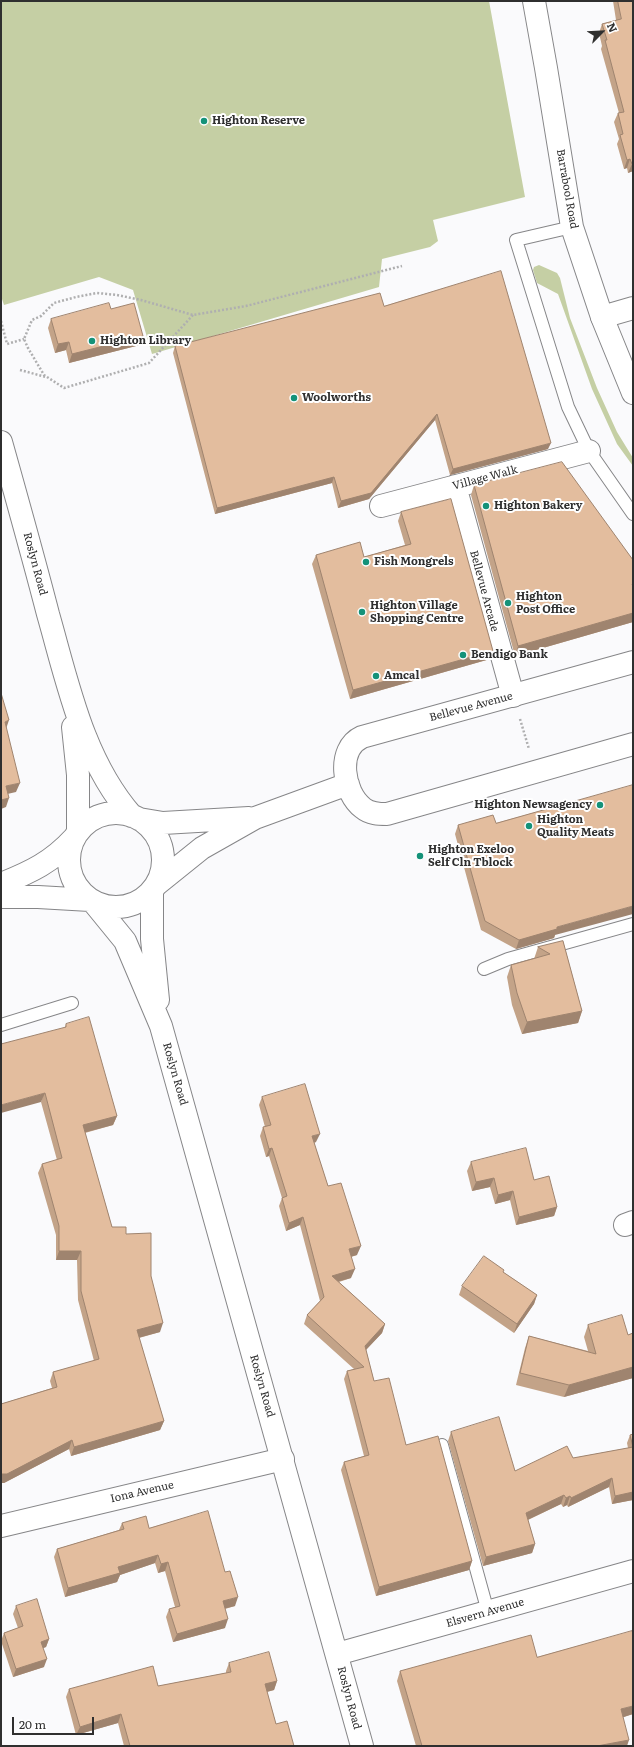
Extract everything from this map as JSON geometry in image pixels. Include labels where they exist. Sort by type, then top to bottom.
[{"type":"street","name":"Barrabool Road","points":[[534,1],[572,227],[602,317],[633,393]]},
{"type":"street","points":[[602,317],[633,308]]},
{"type":"street","name":"Roslyn Road","points":[[1,442],[68,686],[94,756],[113,791],[136,817],[150,827],[161,845],[163,866],[154,888],[152,939],[161,1026]]},
{"type":"street","name":"Village Walk","points":[[381,506],[589,451]]},
{"type":"street","name":"Bellevue Arcade","points":[[455,486],[513,696]]},
{"type":"street","name":"Bellevue Avenue","points":[[633,662],[357,739],[352,743],[347,755],[345,768],[348,784],[357,803],[372,813],[387,814],[633,744]]},
{"type":"street","name":"Roslyn Road","points":[[68,686],[78,766],[76,835],[71,844],[68,857],[70,871],[78,889],[92,901],[124,942],[161,1026],[283,1458],[362,1746]]},
{"type":"street","points":[[1,897],[38,897],[92,901],[108,907],[122,908],[142,901],[154,888],[202,848],[255,818],[348,784]]},
{"type":"street","points":[[1,884],[44,865],[58,854],[88,822],[99,816],[113,813],[163,823],[255,818]]},
{"type":"street","name":"Iona Avenue","points":[[1,1526],[283,1458]]},
{"type":"street","name":"Elsvern Avenue","points":[[336,1654],[633,1571]]},
{"type":"lane","points":[[572,227],[516,240],[568,407],[589,451],[633,514]]},
{"type":"lane","points":[[484,969],[508,959],[633,924]]},
{"type":"lane","points":[[1,1025],[72,1003]]},
{"type":"lane","points":[[442,1446],[488,1612]]},
{"type":"path","points":[[1,321],[8,344],[24,339],[32,320],[41,316],[54,303],[97,293],[141,300],[193,315],[246,306],[402,266]]},
{"type":"path","points":[[20,370],[47,378],[64,388],[149,363],[193,315]]},
{"type":"path","points":[[24,339],[38,366],[47,378]]},
{"type":"path","points":[[513,696],[536,772]]},
{"type":"green space","name":"Highton Reserve","points":[[1,1],[489,1],[525,197],[433,220],[438,241],[430,247],[382,259],[379,287],[152,354],[133,290],[99,277],[4,305],[1,296]]},
{"type":"green space","points":[[539,265],[557,273],[560,278],[570,318],[597,388],[617,432],[633,458],[633,466],[617,444],[592,389],[558,294],[537,283],[533,270],[534,267]]},
{"type":"building","points":[[618,1],[633,1],[632,164],[630,159],[627,160],[620,135],[623,134],[618,113],[624,112],[602,24],[621,19]]},
{"type":"building","name":"Woolworths","points":[[501,271],[551,443],[453,469],[437,414],[371,493],[341,501],[334,477],[217,508],[175,346],[380,293],[384,306]]},
{"type":"building","name":"Highton Library","points":[[109,303],[111,309],[134,303],[143,336],[72,354],[69,342],[58,344],[51,319]]},
{"type":"building","points":[[562,462],[633,560],[633,613],[518,646],[474,485]]},
{"type":"building","points":[[451,499],[493,651],[353,690],[316,555],[360,542],[364,557],[411,544],[401,512]]},
{"type":"building","points":[[1,693],[9,720],[5,722],[20,783],[6,786],[9,798],[1,800]]},
{"type":"building","points":[[633,785],[633,906],[557,927],[557,929],[519,940],[485,921],[458,825],[493,815],[496,823]]},
{"type":"building","points":[[563,941],[582,1011],[527,1022],[517,993],[511,965],[550,954],[538,947]]},
{"type":"building","points":[[89,1017],[117,1116],[83,1125],[112,1227],[126,1227],[126,1234],[151,1233],[151,1276],[163,1323],[137,1330],[164,1421],[74,1447],[72,1440],[7,1474],[1,1474],[1,1404],[57,1387],[53,1372],[99,1359],[81,1291],[81,1251],[59,1251],[59,1226],[42,1164],[62,1158],[45,1093],[1,1105],[1,1044],[66,1027],[66,1024]]},
{"type":"building","points":[[305,1084],[320,1134],[312,1136],[328,1186],[341,1183],[361,1246],[349,1249],[355,1269],[332,1276],[385,1324],[365,1346],[374,1381],[389,1378],[406,1445],[438,1436],[472,1561],[379,1587],[344,1462],[369,1455],[347,1371],[364,1367],[307,1315],[324,1297],[303,1217],[289,1223],[282,1198],[287,1196],[272,1148],[269,1149],[263,1127],[271,1125],[262,1097]]},
{"type":"building","points":[[526,1148],[534,1180],[549,1176],[557,1207],[519,1217],[513,1191],[498,1195],[494,1178],[476,1182],[471,1162]]},
{"type":"building","points":[[484,1256],[504,1270],[503,1272],[537,1295],[517,1324],[462,1286]]},
{"type":"building","points":[[622,1315],[628,1335],[633,1333],[633,1367],[569,1385],[520,1373],[529,1336],[596,1354],[588,1325]]},
{"type":"building","points":[[499,1417],[515,1471],[567,1446],[573,1458],[633,1447],[633,1492],[615,1496],[612,1478],[571,1498],[570,1496],[566,1498],[564,1495],[526,1513],[535,1544],[486,1557],[451,1432]]},
{"type":"building","points":[[633,1434],[633,1447],[630,1435]]},
{"type":"building","points":[[208,1511],[225,1572],[230,1571],[238,1597],[223,1601],[228,1619],[177,1634],[169,1609],[180,1606],[168,1562],[161,1564],[158,1555],[118,1567],[120,1573],[68,1588],[57,1549],[124,1529],[122,1523],[146,1516],[149,1528]]},
{"type":"building","points":[[37,1599],[49,1639],[41,1642],[47,1659],[16,1669],[4,1633],[23,1626],[16,1606]]},
{"type":"building","points":[[632,1631],[633,1706],[621,1709],[629,1740],[597,1746],[422,1746],[400,1671],[531,1635],[537,1657]]},
{"type":"building","points":[[269,1652],[277,1681],[265,1684],[276,1724],[287,1721],[294,1746],[130,1746],[121,1714],[80,1727],[69,1689],[153,1666],[158,1686],[231,1672],[229,1663]]},
{"type":"place","name":"Highton Reserve","points":[[204,121]]},
{"type":"place","name":"Highton Library","points":[[92,341]]},
{"type":"place","name":"Woolworths","points":[[294,398]]},
{"type":"place","name":"Highton Bakery","points":[[486,506]]},
{"type":"place","name":"Fish Mongrels","points":[[366,562]]},
{"type":"place","name":"Highton Post Office","points":[[508,603]]},
{"type":"place","name":"Highton Village Shopping Centre","points":[[362,612]]},
{"type":"place","name":"Bendigo Bank","points":[[463,655]]},
{"type":"place","name":"Amcal","points":[[376,676]]},
{"type":"place","name":"Highton Newsagency","points":[[600,805]]},
{"type":"place","name":"Highton Quality Meats","points":[[529,826]]},
{"type":"place","name":"Highton Exeloo Self Cln Tblock","points":[[420,856]]}]
